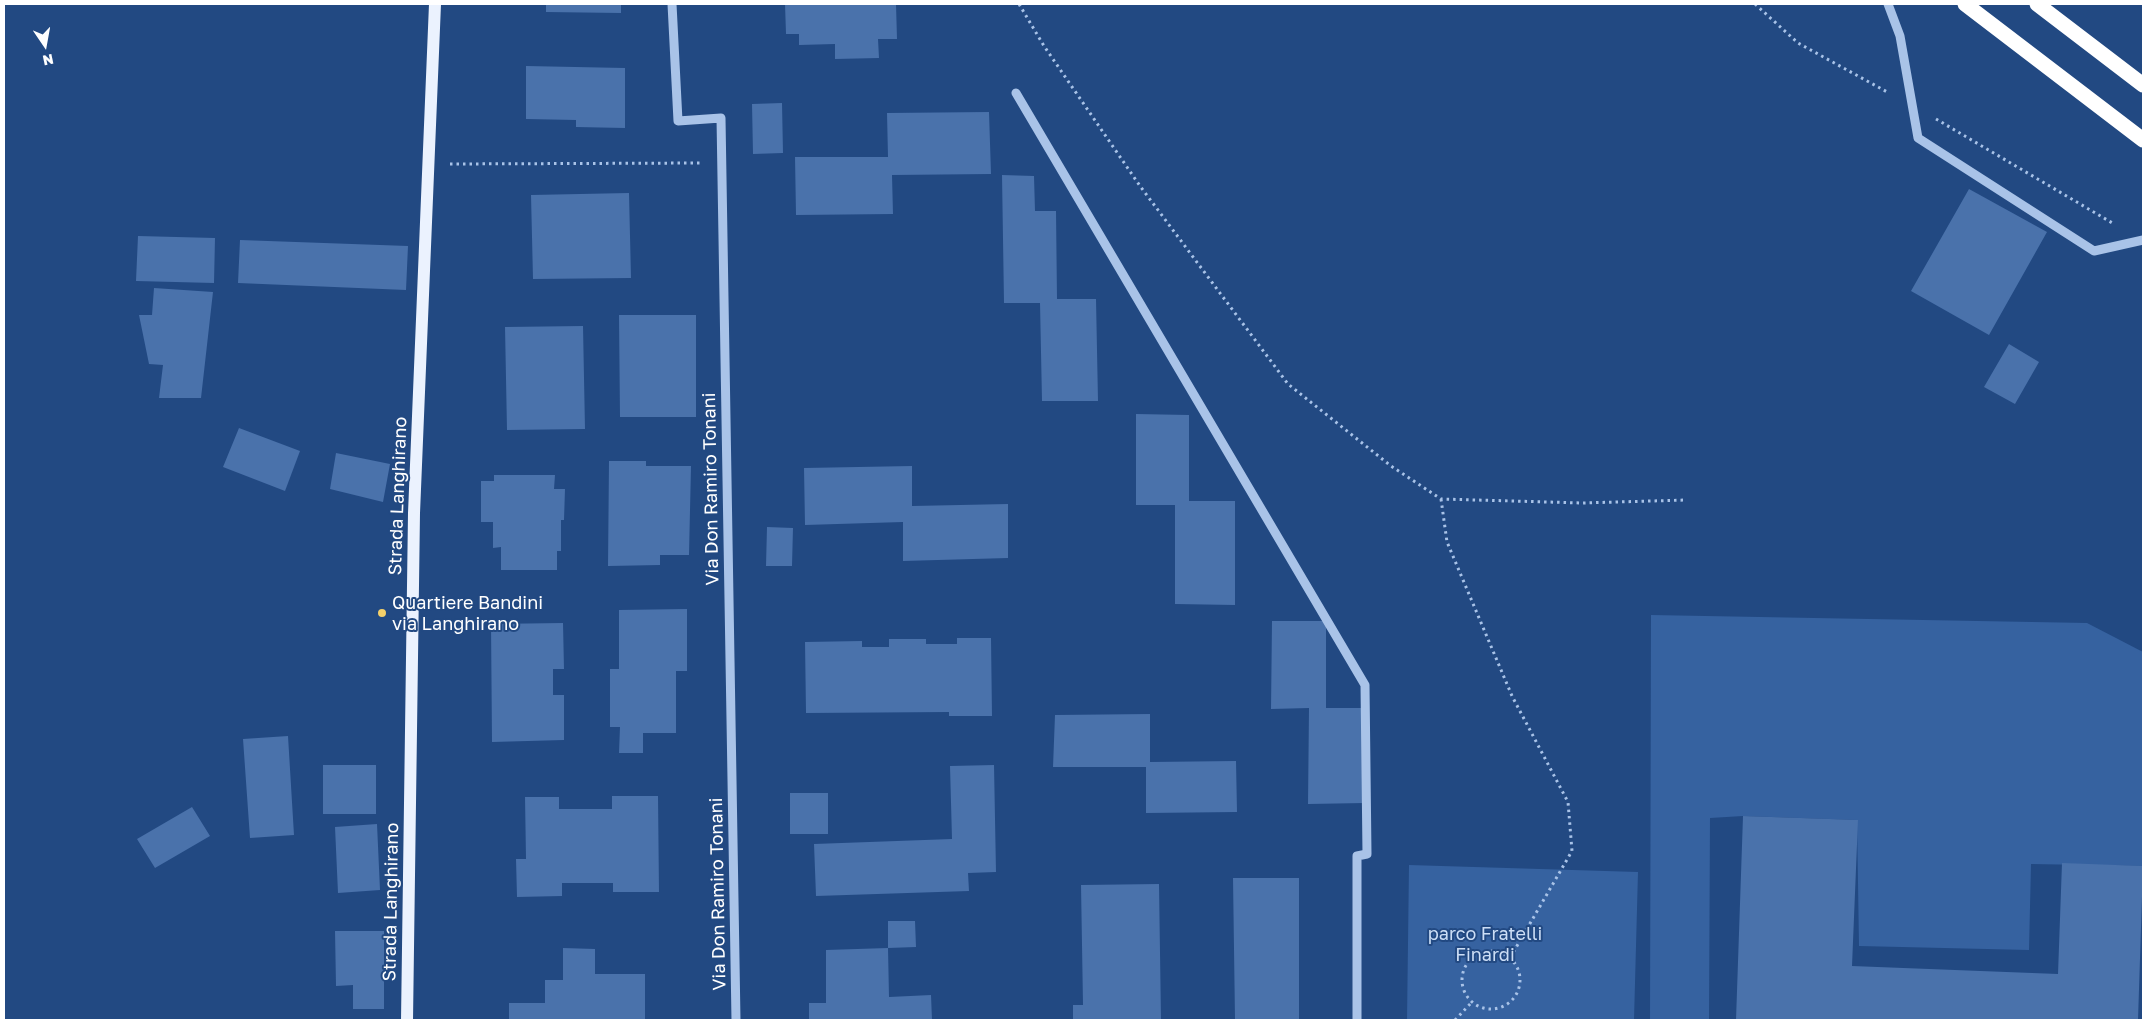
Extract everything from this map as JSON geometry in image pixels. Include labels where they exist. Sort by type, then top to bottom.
[{"type":"highway","points":[[1965,4],[2143,140]]},
{"type":"highway","points":[[2037,4],[2143,85]]},
{"type":"main road","name":"Strada Langhirano","points":[[407,1020],[414,523],[427,164],[435,4]]},
{"type":"street","name":"Via Don Ramiro Tonani","points":[[672,4],[678,121],[721,118],[736,1020]]},
{"type":"street","points":[[1888,4],[1900,36],[1918,138],[2094,251],[2142,240]]},
{"type":"street","points":[[1016,93],[1366,685],[1367,854],[1356,856],[1357,1020]]},
{"type":"path","points":[[1019,4],[1044,46],[1140,186],[1288,384],[1391,466],[1441,499],[1583,503],[1687,500]]},
{"type":"path","points":[[1755,4],[1798,43],[1968,137],[2142,240]]},
{"type":"path","points":[[427,164],[722,162]]},
{"type":"path","points":[[1441,499],[1447,542],[1504,678],[1568,802],[1572,851],[1510,958]]},
{"type":"path","points":[[1493,951],[1510,958],[1516,966],[1520,982],[1517,994],[1510,1002],[1500,1008],[1490,1010],[1481,1008],[1472,1002],[1464,992],[1462,983],[1463,972],[1470,960],[1478,954],[1493,951]]},
{"type":"path","points":[[1455,1020],[1472,1002]]},
{"type":"green space","points":[[1651,615],[2087,623],[2143,652],[2143,866],[2031,864],[2029,950],[1859,946],[1857,820],[1743,816],[1710,818],[1709,1020],[1650,1020]]},
{"type":"green space","name":"parco Fratelli Finardi","points":[[1409,865],[1638,872],[1634,1020],[1407,1020]]},
{"type":"building","points":[[546,4],[621,4],[621,13],[546,12]]},
{"type":"building","points":[[785,4],[896,4],[897,39],[878,39],[879,58],[835,59],[835,44],[799,45],[799,34],[786,34]]},
{"type":"building","points":[[526,66],[625,68],[625,128],[576,127],[576,120],[526,119]]},
{"type":"building","points":[[782,103],[783,153],[753,154],[752,104]]},
{"type":"building","points":[[989,112],[991,174],[892,175],[893,214],[796,215],[795,157],[888,157],[887,113]]},
{"type":"building","points":[[1002,175],[1034,176],[1035,211],[1056,211],[1057,299],[1096,299],[1098,401],[1042,401],[1040,303],[1004,303]]},
{"type":"building","points":[[1969,189],[2047,232],[1989,335],[1911,291]]},
{"type":"building","points":[[629,193],[631,278],[533,279],[531,195]]},
{"type":"building","points":[[138,236],[215,238],[214,283],[136,281]]},
{"type":"building","points":[[240,240],[408,246],[406,290],[238,283]]},
{"type":"building","points":[[154,288],[213,292],[201,398],[159,398],[163,365],[149,364],[139,315],[152,315]]},
{"type":"building","points":[[619,315],[696,315],[696,417],[620,417]]},
{"type":"building","points":[[583,326],[585,429],[507,430],[505,327]]},
{"type":"building","points":[[2009,344],[2039,362],[2015,404],[1984,387]]},
{"type":"building","points":[[1136,414],[1189,415],[1189,501],[1235,501],[1235,605],[1175,604],[1175,505],[1136,505]]},
{"type":"building","points":[[239,428],[300,451],[285,491],[223,467]]},
{"type":"building","points":[[336,453],[390,464],[383,502],[330,489]]},
{"type":"building","points":[[609,461],[646,461],[646,466],[691,466],[689,555],[660,555],[660,565],[608,566]]},
{"type":"building","points":[[912,466],[912,506],[1008,504],[1008,558],[903,561],[903,522],[805,525],[804,468]]},
{"type":"building","points":[[494,475],[555,475],[554,489],[565,489],[564,520],[561,520],[561,551],[557,551],[557,570],[501,570],[501,547],[493,548],[493,522],[481,522],[481,481],[494,481]]},
{"type":"building","points":[[767,527],[793,528],[792,566],[766,566]]},
{"type":"building","points":[[687,609],[687,671],[676,671],[676,733],[643,733],[643,753],[619,753],[620,727],[610,727],[610,669],[619,669],[619,610]]},
{"type":"building","points":[[1272,621],[1326,621],[1326,708],[1366,708],[1365,803],[1308,804],[1309,708],[1271,709]]},
{"type":"building","points":[[563,623],[564,669],[553,669],[553,695],[564,695],[564,740],[492,742],[491,624]]},
{"type":"building","points":[[957,638],[991,638],[992,716],[949,716],[949,712],[806,713],[805,642],[862,641],[862,647],[889,647],[889,639],[926,639],[926,644],[957,644]]},
{"type":"building","points":[[1150,714],[1150,762],[1236,761],[1237,812],[1146,813],[1146,767],[1053,767],[1055,715]]},
{"type":"building","points":[[288,736],[294,835],[250,838],[243,739]]},
{"type":"building","points":[[323,765],[376,765],[376,814],[323,814]]},
{"type":"building","points":[[994,765],[996,872],[968,873],[969,891],[816,896],[814,844],[952,839],[950,766]]},
{"type":"building","points":[[790,793],[828,793],[828,834],[790,834]]},
{"type":"building","points":[[612,796],[658,796],[659,892],[613,892],[613,883],[562,883],[562,896],[517,897],[516,859],[526,859],[525,797],[559,797],[559,809],[612,809]]},
{"type":"building","points":[[192,807],[210,836],[155,868],[137,839]]},
{"type":"building","points":[[1743,816],[1858,820],[1852,966],[2058,974],[2062,863],[2143,866],[2138,1020],[1736,1020]]},
{"type":"building","points":[[377,824],[380,890],[338,893],[335,827]]},
{"type":"building","points":[[1233,878],[1299,878],[1299,1020],[1235,1020]]},
{"type":"building","points":[[1159,884],[1161,1020],[1073,1020],[1073,1005],[1083,1005],[1081,885]]},
{"type":"building","points":[[888,921],[915,921],[916,947],[888,948]]},
{"type":"building","points":[[335,931],[384,931],[384,1009],[353,1009],[353,985],[336,986]]},
{"type":"building","points":[[563,948],[595,949],[595,974],[645,974],[645,1020],[509,1020],[509,1003],[545,1003],[545,980],[563,980]]},
{"type":"building","points":[[888,948],[889,997],[931,995],[932,1020],[809,1020],[809,1003],[826,1003],[826,950]]},
{"type":"place","name":"Quartiere Bandini via Langhirano","points":[[382,613]]}]
